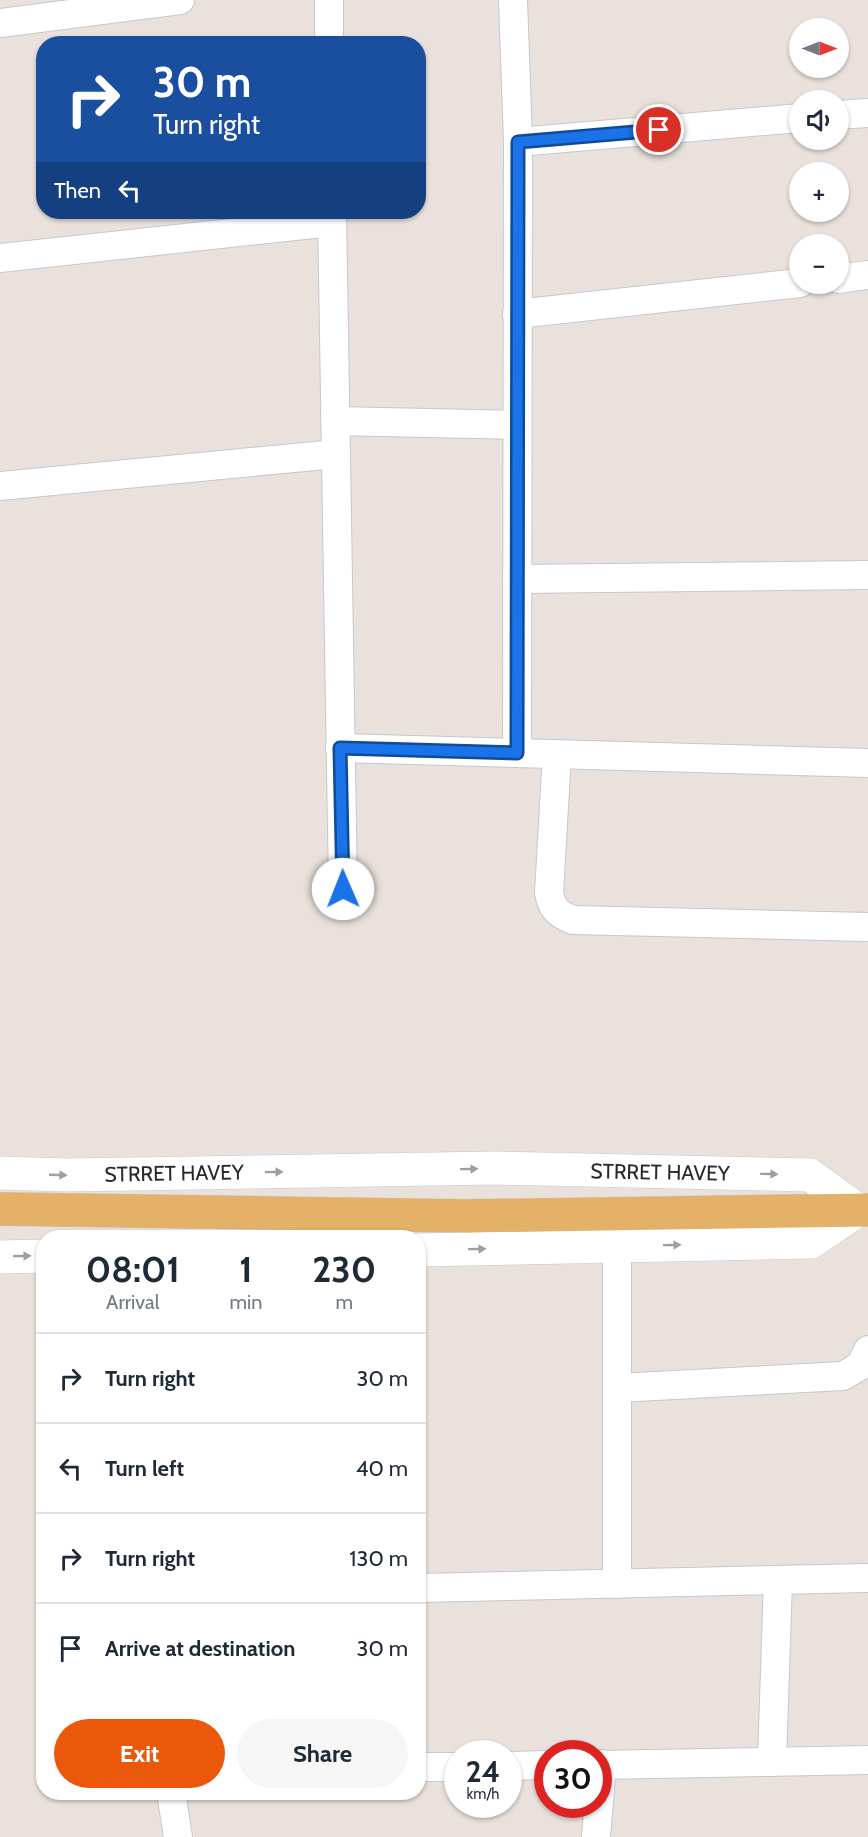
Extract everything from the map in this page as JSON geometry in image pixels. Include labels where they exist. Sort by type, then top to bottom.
[{"type":"main road","points":[[0,1209],[468,1216],[863,1210]]},
{"type":"street","points":[[0,22],[180,0]]},
{"type":"street","points":[[328,0],[329,36]]},
{"type":"street","points":[[513,0],[518,142],[517,753]]},
{"type":"street","points":[[849,114],[868,112]]},
{"type":"street","points":[[518,142],[789,119]]},
{"type":"street","points":[[0,258],[316,219]]},
{"type":"street","points":[[332,219],[343,889]]},
{"type":"street","points":[[849,278],[868,275]]},
{"type":"street","points":[[517,314],[789,284]]},
{"type":"street","points":[[335,421],[517,425]]},
{"type":"street","points":[[0,486],[336,454]]},
{"type":"street","points":[[517,579],[868,575]]},
{"type":"street","points":[[340,748],[868,763]]},
{"type":"street","points":[[557,754],[549,893],[552,906],[559,914],[573,920],[868,927]]},
{"type":"street","name":"STRRET HAVEY","points":[[0,1173],[68,1175],[493,1168],[810,1175],[863,1210]]},
{"type":"street","points":[[426,1250],[811,1242],[863,1210]]},
{"type":"street","points":[[617,1246],[617,1584]]},
{"type":"street","points":[[0,1257],[36,1256]]},
{"type":"street","points":[[617,1388],[843,1376],[860,1366],[868,1350]]},
{"type":"street","points":[[426,1588],[868,1578]]},
{"type":"street","points":[[772,1762],[778,1580]]},
{"type":"street","points":[[612,1764],[868,1760]]},
{"type":"street","points":[[426,1767],[444,1767]]},
{"type":"street","points":[[172,1800],[178,1837]]},
{"type":"street","points":[[596,1837],[597,1818]]},
{"type":"route","points":[[343,889],[340,748],[517,753],[518,142],[659,130]]}]
